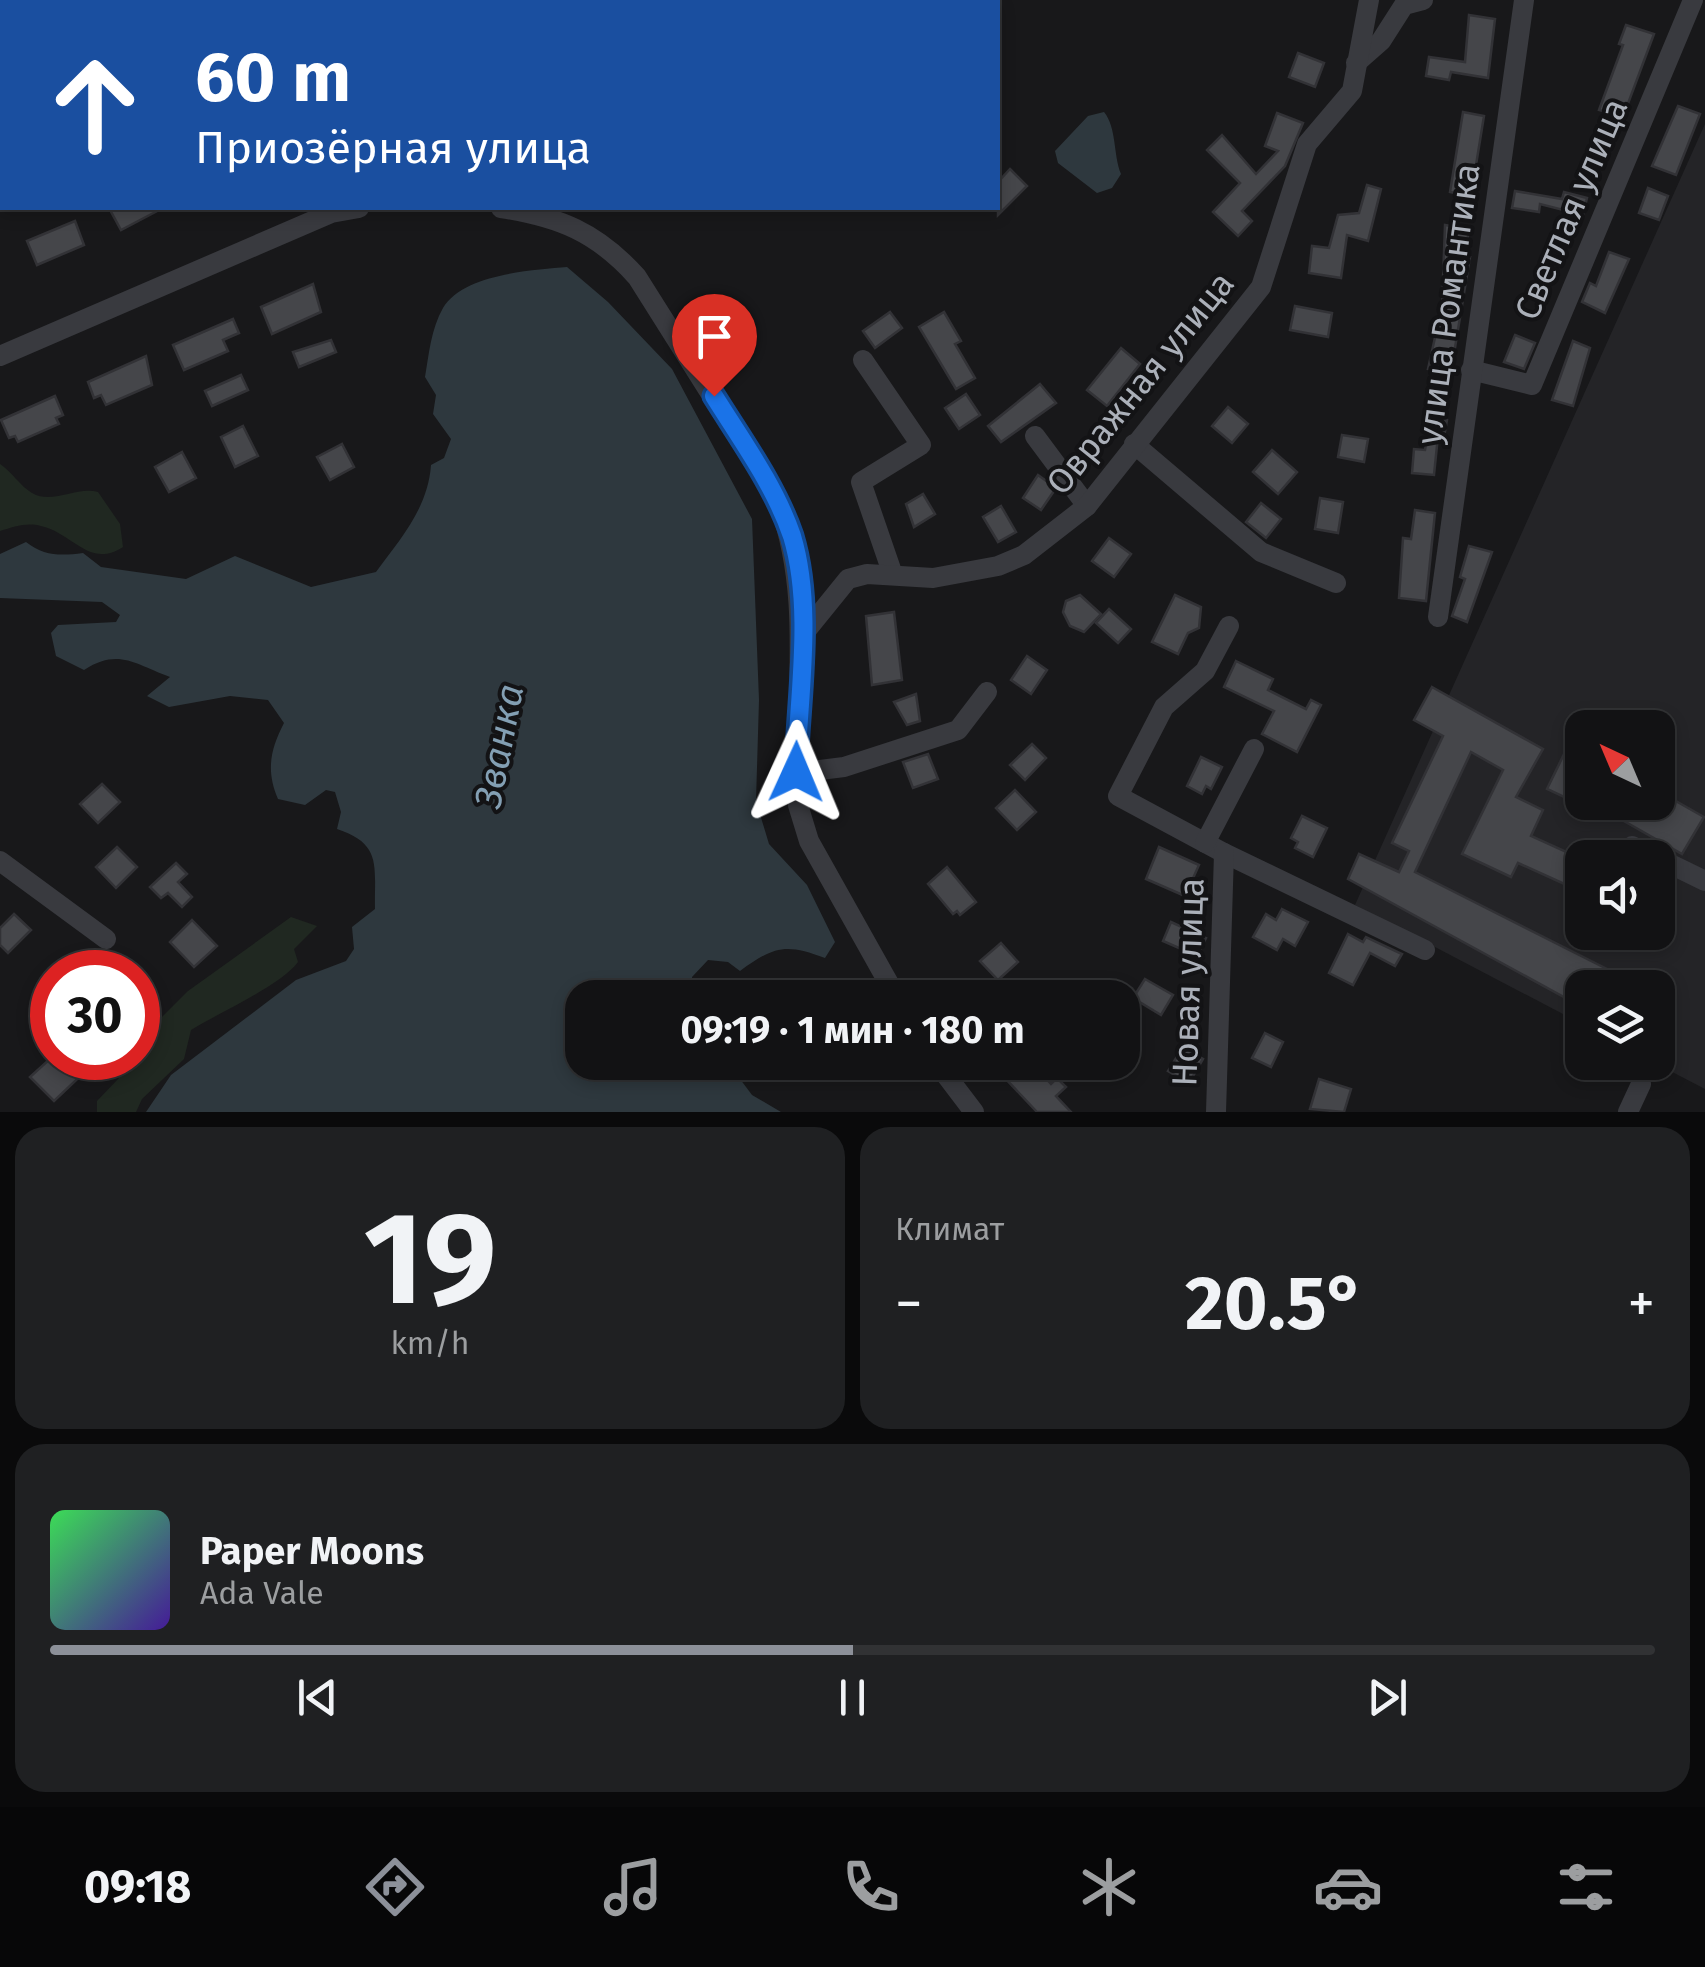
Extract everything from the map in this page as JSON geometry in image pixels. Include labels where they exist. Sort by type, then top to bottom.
[{"type":"street","name":"Овражная улица","points":[[801,637],[848,579],[867,574],[933,578],[998,566],[1024,555],[1088,506],[1261,287],[1308,144],[1352,91],[1369,0]]},
{"type":"street","points":[[1356,64],[1382,41],[1404,5],[1423,0]]},
{"type":"street","name":"улица Романтика","points":[[1438,617],[1524,0]]},
{"type":"street","name":"Светлая улица","points":[[1471,370],[1532,385],[1693,0]]},
{"type":"street","points":[[0,356],[312,213],[340,210]]},
{"type":"street","points":[[514,210],[582,228],[616,254],[637,277],[778,499],[793,540],[801,637],[798,805],[809,841],[887,980]]},
{"type":"street","points":[[863,360],[921,445],[861,482],[893,575]]},
{"type":"street","points":[[1036,436],[1088,506]]},
{"type":"street","points":[[1134,444],[1261,552],[1336,582]]},
{"type":"street","points":[[1229,626],[1205,670],[1164,707],[1118,796],[1425,950]]},
{"type":"street","points":[[796,772],[844,767],[958,730],[987,692]]},
{"type":"street","points":[[1215,848],[1254,749]]},
{"type":"street","name":"Новая улица","points":[[1215,848],[1216,1112]]},
{"type":"street","points":[[0,860],[106,938]]},
{"type":"street","points":[[1675,867],[1705,881]]},
{"type":"street","points":[[950,1080],[974,1112]]},
{"type":"street","points":[[1628,1112],[1641,1084]]},
{"type":"shaded area","points":[[1705,124],[1705,1089],[1675,1073],[1675,970],[1565,970],[1565,1015],[1355,905]]},
{"type":"shaded area","points":[[0,464],[40,496],[98,492],[120,524],[123,547],[111,553],[91,552],[36,525],[0,531]]},
{"type":"shaded area","points":[[291,917],[317,926],[294,949],[298,962],[289,971],[191,1030],[184,1059],[142,1099],[136,1112],[97,1112],[97,1101],[117,1080],[160,1080],[160,1019],[188,991]]},
{"type":"water","points":[[1104,112],[1111,126],[1121,174],[1112,188],[1097,193],[1058,163],[1055,151],[1088,116]]},
{"type":"water","name":"Званка","points":[[567,267],[608,302],[672,369],[752,519],[759,700],[756,801],[769,844],[807,885],[835,942],[825,958],[800,950],[781,950],[762,956],[740,971],[728,962],[708,960],[692,980],[565,980],[565,1080],[741,1080],[752,1095],[781,1112],[146,1112],[171,1075],[296,980],[346,961],[354,949],[352,927],[375,909],[373,859],[362,842],[337,829],[341,812],[335,792],[326,790],[305,805],[278,799],[271,761],[284,723],[268,700],[230,696],[169,707],[147,696],[170,677],[127,660],[107,660],[84,670],[56,656],[51,633],[58,625],[116,622],[120,615],[102,602],[0,598],[0,554],[26,542],[53,554],[83,553],[101,567],[186,579],[235,556],[311,587],[376,572],[412,522],[425,495],[431,465],[444,458],[451,439],[433,414],[436,395],[425,377],[439,316],[453,297],[466,288],[518,272]]},
{"type":"building","points":[[1469,15],[1495,19],[1488,78],[1451,72],[1449,80],[1426,76],[1429,57],[1465,62]]},
{"type":"building","points":[[1626,25],[1654,34],[1623,117],[1599,110],[1623,45],[1619,44]]},
{"type":"building","points":[[1298,53],[1324,63],[1315,87],[1289,77]]},
{"type":"building","points":[[1678,106],[1700,114],[1676,175],[1652,166]]},
{"type":"building","points":[[1463,112],[1484,116],[1471,196],[1450,192]]},
{"type":"building","points":[[1277,113],[1303,123],[1285,166],[1242,211],[1252,221],[1238,236],[1213,212],[1240,183],[1207,150],[1222,135],[1256,174],[1278,151],[1265,146]]},
{"type":"building","points":[[1010,169],[1027,186],[998,215],[1000,210],[1000,180]]},
{"type":"building","points":[[1367,185],[1381,189],[1368,241],[1347,235],[1341,278],[1309,273],[1312,246],[1329,248],[1338,215],[1359,213]]},
{"type":"building","points":[[1648,188],[1668,196],[1659,220],[1639,213]]},
{"type":"building","points":[[1515,191],[1562,199],[1564,192],[1587,198],[1583,215],[1540,204],[1539,212],[1512,208]]},
{"type":"building","points":[[110,210],[159,210],[121,230]]},
{"type":"building","points":[[75,221],[84,245],[37,265],[27,241]]},
{"type":"building","points":[[1445,225],[1469,229],[1465,256],[1470,257],[1451,372],[1428,369],[1442,306]]},
{"type":"building","points":[[1609,252],[1629,259],[1605,313],[1582,302],[1590,283],[1596,286]]},
{"type":"building","points":[[313,284],[321,312],[272,334],[261,307]]},
{"type":"building","points":[[1295,306],[1332,313],[1328,337],[1290,330]]},
{"type":"building","points":[[890,312],[902,328],[875,348],[863,331]]},
{"type":"building","points":[[944,312],[961,341],[955,344],[975,378],[956,389],[919,327]]},
{"type":"building","points":[[233,319],[239,333],[223,340],[228,351],[184,370],[173,345]]},
{"type":"building","points":[[1515,335],[1535,343],[1524,369],[1504,362]]},
{"type":"building","points":[[331,340],[336,352],[299,367],[293,352]]},
{"type":"building","points":[[1573,341],[1590,348],[1573,406],[1552,400]]},
{"type":"building","points":[[1121,348],[1140,364],[1107,406],[1087,390]]},
{"type":"building","points":[[146,356],[152,385],[106,405],[101,395],[94,398],[88,382]]},
{"type":"building","points":[[241,375],[248,390],[212,406],[205,391]]},
{"type":"building","points":[[1040,384],[1056,403],[1001,442],[988,426]]},
{"type":"building","points":[[966,394],[980,415],[959,429],[945,408]]},
{"type":"building","points":[[55,396],[63,415],[56,418],[59,424],[18,442],[15,436],[9,438],[1,420]]},
{"type":"building","points":[[1228,407],[1248,424],[1232,443],[1212,426]]},
{"type":"building","points":[[1431,416],[1447,420],[1444,437],[1438,436],[1434,475],[1412,473],[1414,449],[1425,450]]},
{"type":"building","points":[[243,426],[258,456],[235,467],[221,437]]},
{"type":"building","points":[[1342,435],[1368,439],[1364,462],[1338,457]]},
{"type":"building","points":[[342,444],[354,467],[330,480],[317,457]]},
{"type":"building","points":[[1272,450],[1297,472],[1278,494],[1253,472]]},
{"type":"building","points":[[182,452],[196,478],[169,492],[155,467]]},
{"type":"building","points":[[1038,475],[1056,488],[1041,510],[1023,498]]},
{"type":"building","points":[[923,494],[935,514],[914,527],[906,504]]},
{"type":"building","points":[[1320,498],[1343,502],[1338,533],[1315,529]]},
{"type":"building","points":[[1261,503],[1281,519],[1266,538],[1246,522]]},
{"type":"building","points":[[1001,506],[1016,532],[998,542],[983,517]]},
{"type":"building","points":[[1415,510],[1435,513],[1426,601],[1399,598],[1403,538],[1411,539]]},
{"type":"building","points":[[1109,538],[1131,554],[1114,577],[1092,561]]},
{"type":"building","points":[[1469,546],[1492,552],[1467,622],[1452,616],[1465,579],[1460,577]]},
{"type":"building","points":[[1080,595],[1101,614],[1084,632],[1070,626],[1063,612],[1066,601]]},
{"type":"building","points":[[1175,595],[1201,607],[1199,628],[1188,633],[1178,654],[1152,642]]},
{"type":"building","points":[[1109,609],[1131,629],[1118,643],[1096,623]]},
{"type":"building","points":[[894,612],[902,680],[872,685],[866,616]]},
{"type":"building","points":[[1027,656],[1047,670],[1031,694],[1011,680]]},
{"type":"building","points":[[1236,661],[1273,679],[1268,690],[1306,709],[1311,700],[1321,705],[1297,752],[1262,734],[1274,711],[1224,687]]},
{"type":"building","points":[[1432,687],[1543,749],[1516,797],[1543,810],[1531,836],[1565,851],[1565,884],[1518,863],[1511,877],[1462,854],[1503,770],[1471,752],[1415,872],[1607,969],[1565,970],[1565,998],[1348,879],[1359,854],[1399,872],[1409,851],[1392,843],[1443,736],[1414,720]]},
{"type":"building","points":[[916,694],[920,721],[907,725],[894,702]]},
{"type":"building","points":[[1032,744],[1046,758],[1025,780],[1010,765]]},
{"type":"building","points":[[1565,752],[1565,797],[1547,789]]},
{"type":"building","points":[[928,754],[938,779],[913,788],[903,762]]},
{"type":"building","points":[[1201,757],[1222,767],[1211,789],[1206,786],[1202,794],[1187,786]]},
{"type":"building","points":[[102,784],[120,802],[98,823],[80,804]]},
{"type":"building","points":[[1015,790],[1036,812],[1017,830],[996,808]]},
{"type":"building","points":[[1675,801],[1704,817],[1682,854],[1675,850],[1675,840],[1657,840],[1622,820],[1675,820]]},
{"type":"building","points":[[1302,816],[1327,828],[1313,857],[1295,848],[1298,842],[1291,838]]},
{"type":"building","points":[[117,847],[137,867],[116,888],[96,867]]},
{"type":"building","points":[[1159,847],[1199,865],[1185,896],[1146,879]]},
{"type":"building","points":[[176,863],[187,874],[178,882],[192,897],[182,907],[168,893],[161,898],[150,887]]},
{"type":"building","points":[[947,867],[976,902],[960,915],[957,911],[953,914],[928,884]]},
{"type":"building","points":[[1282,909],[1308,922],[1295,946],[1283,939],[1277,950],[1253,937],[1266,914],[1276,920]]},
{"type":"building","points":[[14,914],[31,930],[8,953],[0,945],[0,928]]},
{"type":"building","points":[[192,920],[217,946],[194,967],[170,942]]},
{"type":"building","points":[[1171,922],[1206,938],[1197,956],[1163,941]]},
{"type":"building","points":[[1348,934],[1363,942],[1366,937],[1402,954],[1395,966],[1370,953],[1353,985],[1329,973]]},
{"type":"building","points":[[1001,943],[1018,962],[998,980],[980,961]]},
{"type":"building","points":[[1145,979],[1173,995],[1161,1015],[1140,1002],[1140,987]]},
{"type":"building","points":[[1265,1033],[1283,1042],[1271,1067],[1252,1058]]},
{"type":"building","points":[[1183,1047],[1203,1059],[1189,1083],[1168,1071]]},
{"type":"building","points":[[1319,1079],[1351,1089],[1344,1112],[1310,1109]]},
{"type":"building","points":[[33,1080],[76,1080],[54,1101]]},
{"type":"building","points":[[1007,1080],[1047,1080],[1051,1084],[1059,1080],[1066,1087],[1056,1096],[1071,1112],[1037,1112]]},
{"type":"route","points":[[714,396],[778,499],[793,540],[800,581],[801,637],[796,772]]}]
